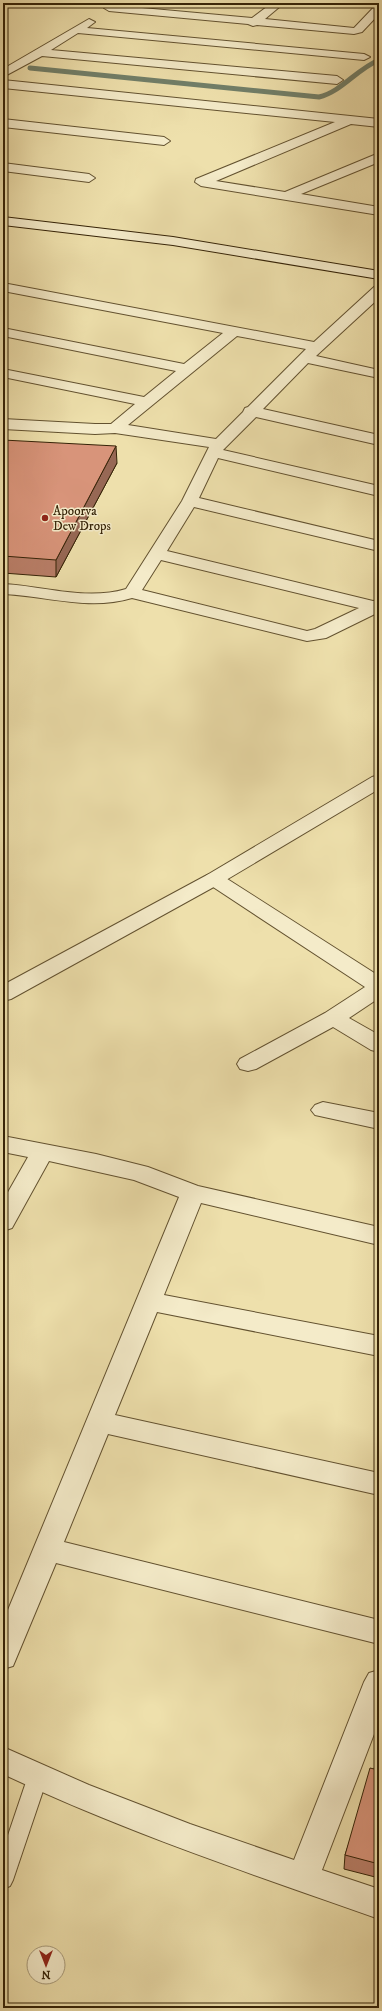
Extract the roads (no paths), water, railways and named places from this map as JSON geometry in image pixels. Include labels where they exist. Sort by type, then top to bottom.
[{"type":"street","points":[[253,23],[279,3]]},
{"type":"street","points":[[178,15],[194,6]]},
{"type":"street","points":[[3,74],[77,30],[106,10],[354,31],[358,30],[379,8]]},
{"type":"street","points":[[77,30],[364,57]]},
{"type":"street","points":[[40,52],[337,80]]},
{"type":"street","points":[[3,84],[379,123]]},
{"type":"street","points":[[350,120],[201,182],[379,211]]},
{"type":"street","points":[[3,123],[164,141]]},
{"type":"street","points":[[286,196],[379,157]]},
{"type":"street","points":[[364,164],[379,167]]},
{"type":"street","points":[[3,167],[89,178]]},
{"type":"street","points":[[3,221],[173,241],[379,274]]},
{"type":"street","points":[[3,288],[233,332],[311,353],[379,374]]},
{"type":"street","points":[[132,593],[190,501],[216,448],[250,411],[379,290]]},
{"type":"street","points":[[3,332],[187,369]]},
{"type":"street","points":[[115,428],[233,332]]},
{"type":"street","points":[[3,373],[146,402]]},
{"type":"street","points":[[250,411],[379,440]]},
{"type":"street","points":[[3,424],[95,429],[115,428],[216,448],[379,492]]},
{"type":"street","points":[[190,501],[379,546]]},
{"type":"street","points":[[158,554],[378,606]]},
{"type":"street","points":[[3,589],[101,600],[118,598],[132,593],[307,636],[320,634],[378,606]]},
{"type":"street","points":[[3,994],[214,879],[379,780]]},
{"type":"street","points":[[214,879],[379,987],[333,1018],[248,1064]]},
{"type":"street","points":[[333,1018],[379,1045]]},
{"type":"street","points":[[322,1110],[379,1121]]},
{"type":"street","points":[[3,1144],[96,1162],[140,1174],[193,1193],[379,1236]]},
{"type":"street","points":[[3,1222],[42,1152]]},
{"type":"street","points":[[3,1657],[46,1549],[150,1302],[193,1193]]},
{"type":"street","points":[[150,1302],[379,1346]]},
{"type":"street","points":[[99,1422],[379,1484]]},
{"type":"street","points":[[46,1549],[379,1632]]},
{"type":"street","points":[[303,1878],[379,1682]]},
{"type":"street","points":[[3,1760],[78,1795],[186,1837],[379,1904]]},
{"type":"lane","points":[[3,1880],[38,1776]]},
{"type":"waterway","points":[[30,68],[319,97],[335,90],[363,69],[379,60]]},
{"type":"place","name":"Apoorva Dew Drops","points":[[45,518]]}]
